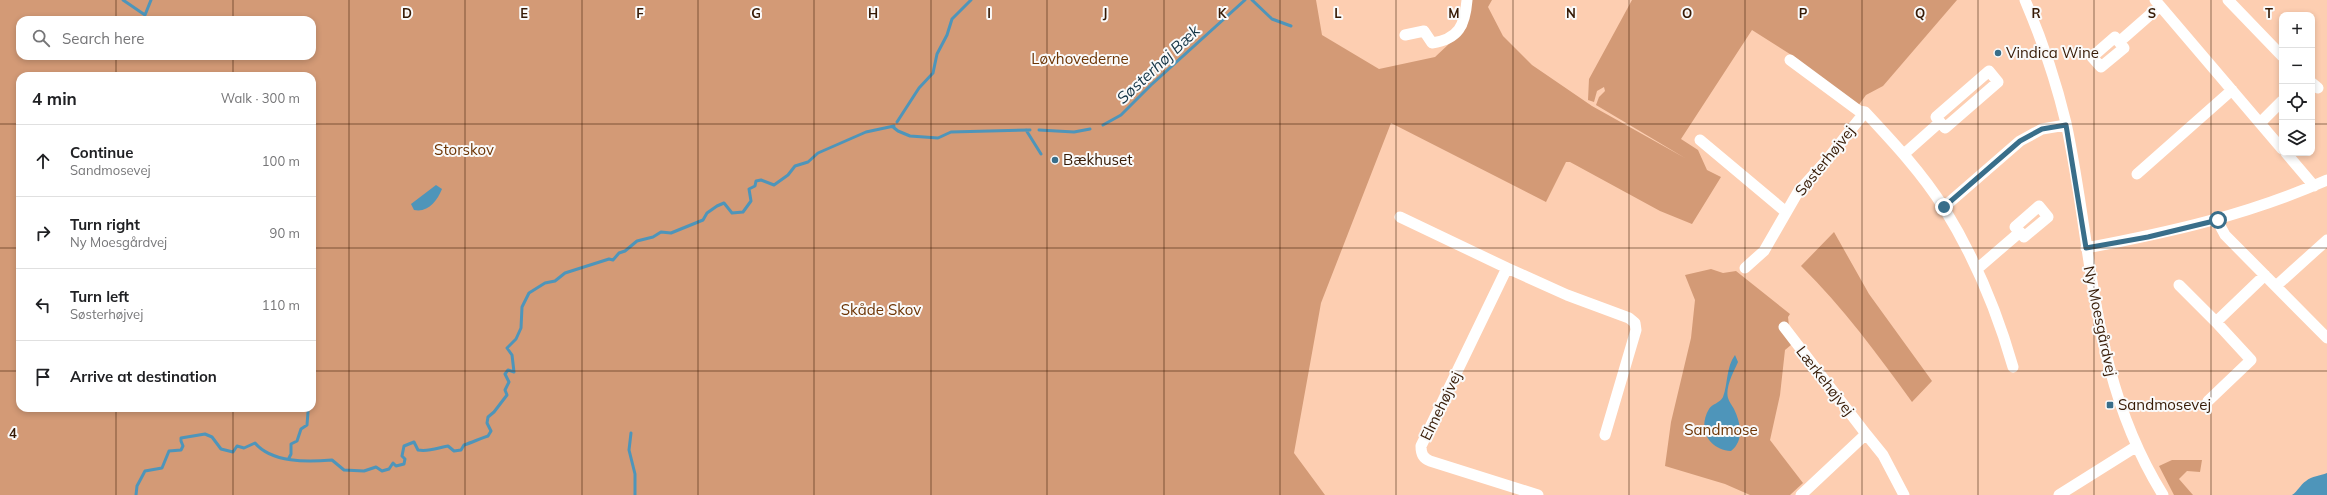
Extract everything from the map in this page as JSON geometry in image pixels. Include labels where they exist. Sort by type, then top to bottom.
[{"type":"street","points":[[1405,35],[1424,31],[1432,43],[1449,38],[1463,22],[1467,0]]},
{"type":"street","name":"Ny Moesgårdvej","points":[[2025,0],[2051,71],[2066,125],[2103,347],[2123,413],[2137,446],[2163,495]]},
{"type":"street","points":[[2228,0],[2279,53]]},
{"type":"street","points":[[2119,42],[2157,3],[2279,145]]},
{"type":"street","name":"Søsterhøjvej","points":[[1790,60],[1859,111],[1865,112],[1904,154],[1944,207],[1977,269],[2002,326],[2013,367]]},
{"type":"street","points":[[1989,71],[1998,82],[1945,128],[1940,122],[1936,117],[1989,71]]},
{"type":"street","points":[[2137,174],[2232,90]]},
{"type":"street","points":[[2260,123],[2279,104]]},
{"type":"street","name":"Søsterhøjvej","points":[[1746,268],[1764,251],[1798,192],[1826,161],[1865,112]]},
{"type":"street","points":[[1904,154],[1940,122]]},
{"type":"street","points":[[1944,207],[2020,141],[2042,129],[2066,125]]},
{"type":"street","name":"Søsterhøjvej","points":[[1700,140],[1786,212]]},
{"type":"street","points":[[2289,156],[2314,186]]},
{"type":"street","points":[[2086,248],[2148,237],[2218,220],[2327,180]]},
{"type":"street","points":[[1400,218],[1567,295],[1629,318],[1636,323],[1636,330],[1605,435]]},
{"type":"street","points":[[2218,220],[2225,235],[2326,335]]},
{"type":"street","points":[[1977,269],[2020,232]]},
{"type":"street","points":[[2276,286],[2327,240]]},
{"type":"street","name":"Elmehøjvej","points":[[1507,268],[1421,446],[1421,451],[1423,456],[1430,461],[1538,495]]},
{"type":"street","points":[[2216,322],[2265,275]]},
{"type":"street","points":[[2178,285],[2216,322],[2251,360],[2208,401]]},
{"type":"street","name":"Lærkehøjvej","points":[[1784,327],[1883,455],[1904,495]]},
{"type":"street","points":[[1801,495],[1866,434]]},
{"type":"street","points":[[2059,495],[2137,446]]},
{"type":"green space","points":[[0,0],[1316,0],[1322,35],[1379,69],[1435,57],[1466,28],[1472,0],[1492,0],[1488,7],[1503,36],[1532,65],[1592,106],[1685,158],[1596,105],[1599,97],[1605,91],[1604,87],[1597,91],[1594,102],[1588,100],[1589,79],[1632,0],[1957,0],[1883,86],[1866,95],[1858,106],[1793,56],[1752,30],[1681,139],[1698,150],[1707,170],[1721,177],[1692,224],[1660,211],[1570,162],[1566,162],[1546,202],[1391,123],[1321,303],[1294,453],[1325,495],[0,495]]},
{"type":"green space","points":[[1834,232],[1869,294],[1932,381],[1912,402],[1846,315],[1801,266]]},
{"type":"green space","name":"Sandmose","points":[[1711,269],[1723,273],[1736,271],[1790,314],[1788,317],[1791,345],[1785,350],[1780,395],[1770,440],[1803,483],[1790,495],[1750,495],[1725,484],[1665,466],[1671,422],[1691,338],[1695,300],[1685,275]]},
{"type":"green space","points":[[2172,460],[2202,460],[2200,472],[2187,471],[2179,479],[2193,495],[2174,495],[2159,466]]},
{"type":"water","points":[[436,185],[442,189],[435,202],[424,210],[414,210],[411,204]]},
{"type":"water","points":[[1735,355],[1738,362],[1730,379],[1727,394],[1740,426],[1740,437],[1735,447],[1731,451],[1723,450],[1711,443],[1707,437],[1704,424],[1709,409],[1723,397],[1730,365]]},
{"type":"water","points":[[2327,473],[2327,495],[2292,495],[2308,479]]},
{"type":"waterway","points":[[123,0],[145,15],[151,0]]},
{"type":"waterway","points":[[897,122],[919,88],[933,73],[937,54],[947,35],[952,19],[971,0]]},
{"type":"waterway","name":"Søsterhøj Bæk","points":[[1103,125],[1121,115],[1151,85],[1245,0]]},
{"type":"waterway","points":[[1252,0],[1272,19],[1291,26]]},
{"type":"waterway","name":"Søsterhøj Bæk","points":[[136,495],[137,486],[145,471],[162,468],[169,451],[181,450],[183,446],[181,438],[205,434],[212,437],[221,449],[233,452],[237,446],[244,448],[255,443],[262,450],[280,458],[301,461],[332,460],[344,470],[364,471],[376,467],[382,471],[389,469],[393,463],[396,466],[404,464],[405,459],[402,456],[404,446],[414,442],[418,450],[429,450],[448,446],[454,451],[461,450],[464,445],[488,436],[491,431],[487,423],[488,417],[494,412],[507,395],[505,390],[509,382],[505,374],[508,370],[514,372],[512,355],[507,348],[516,339],[521,328],[522,307],[529,293],[545,283],[555,281],[565,273],[609,259],[613,260],[619,253],[625,251],[637,241],[653,237],[661,232],[671,233],[703,220],[707,213],[724,203],[732,213],[743,212],[751,201],[749,189],[755,186],[756,181],[761,180],[774,185],[788,175],[795,166],[808,162],[818,153],[866,132],[894,126]]},
{"type":"waterway","name":"Søsterhøj Bæk","points":[[893,127],[910,136],[938,138],[951,132],[1030,130]]},
{"type":"waterway","name":"Søsterhøj Bæk","points":[[1039,130],[1074,132],[1090,129]]},
{"type":"waterway","points":[[1026,130],[1041,154]]},
{"type":"waterway","points":[[289,458],[291,454],[291,444],[297,441],[301,429],[307,425],[308,412]]},
{"type":"waterway","points":[[631,433],[629,450],[635,474],[635,495]]},
{"type":"place","name":"Vindica Wine","points":[[1998,53]]},
{"type":"place","name":"Bækhuset","points":[[1055,160]]},
{"type":"place","name":"Sandmosevej","points":[[2110,405]]},
{"type":"route","points":[[1944,207],[2031,133],[2042,129],[2066,125],[2086,248],[2148,237],[2218,220]]},
{"type":"park label","name":"Løvhovederne","points":[[1080,59]]},
{"type":"park label","name":"Storskov","points":[[464,150]]},
{"type":"park label","name":"Skåde Skov","points":[[881,310]]}]
